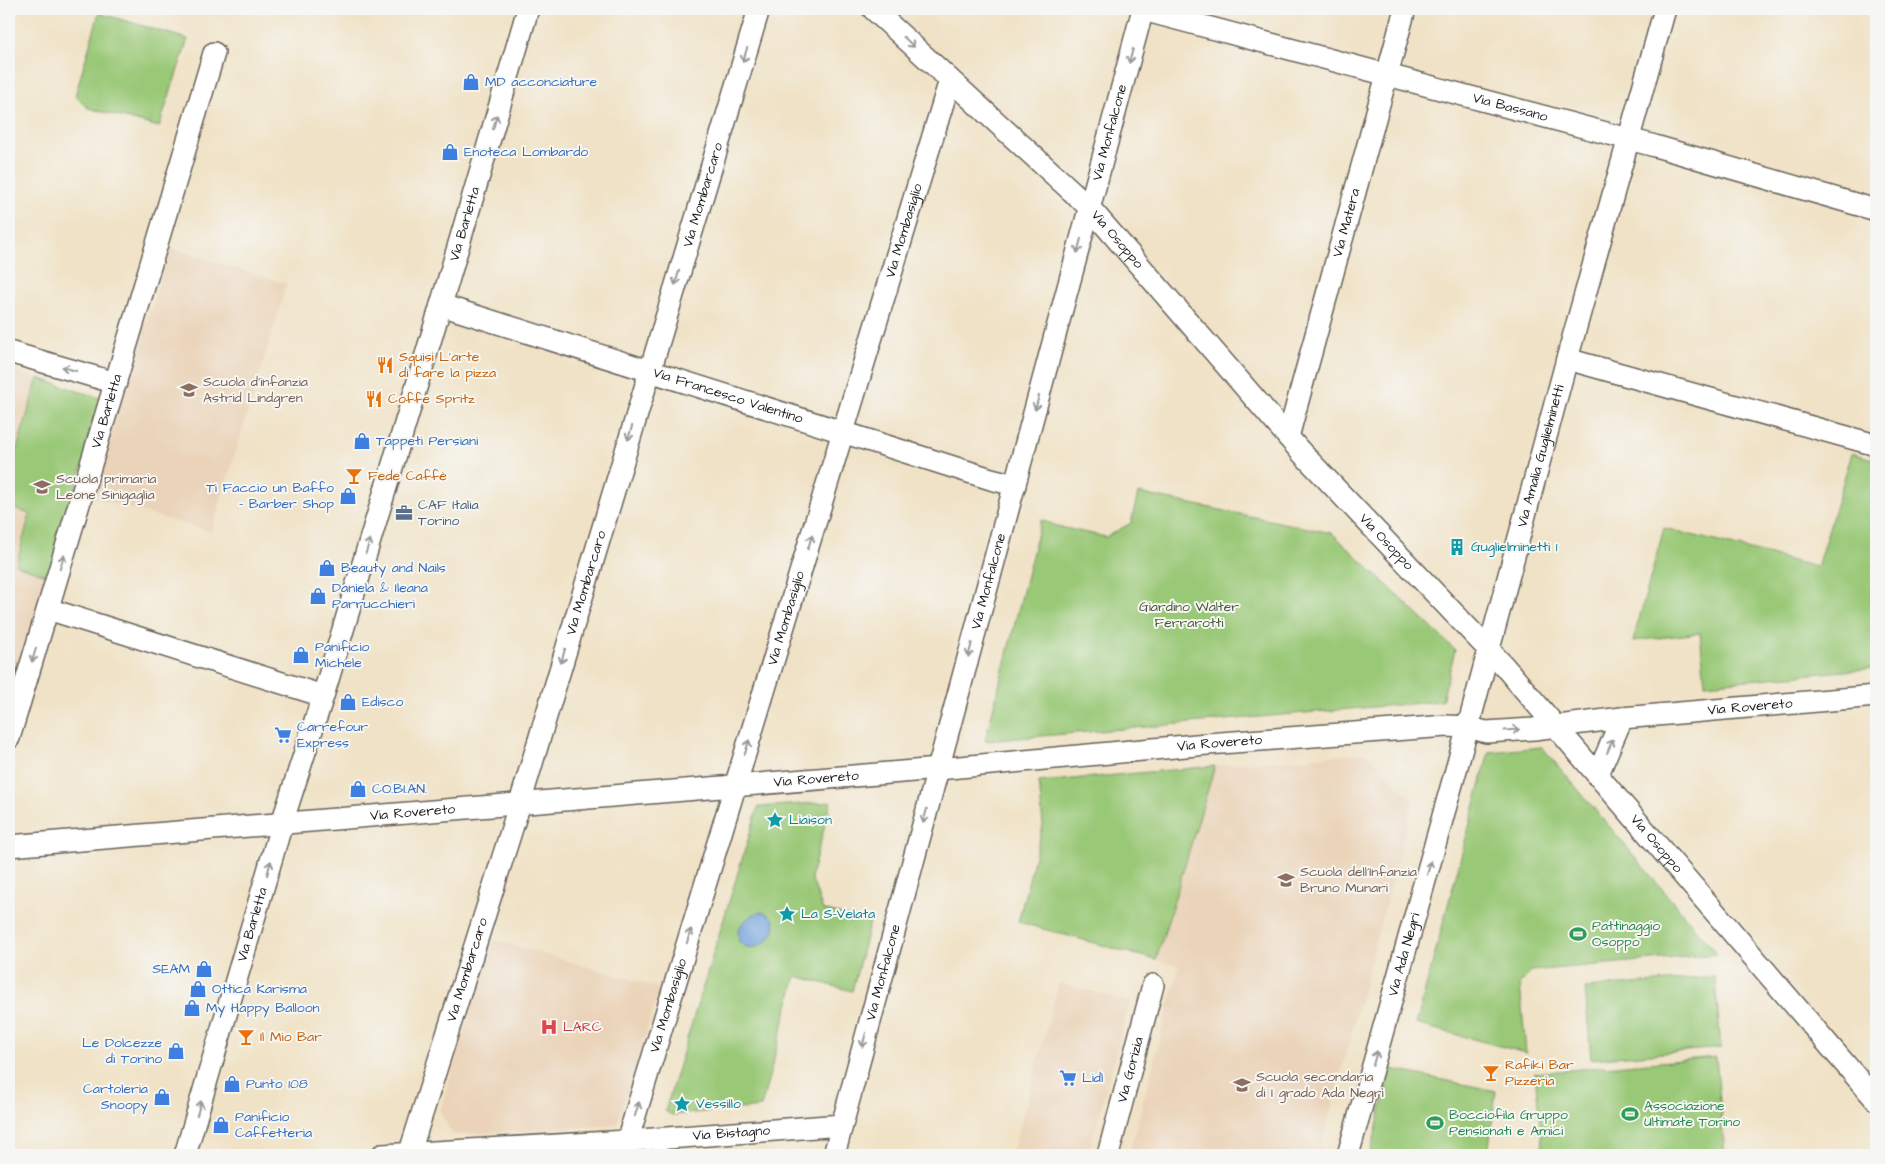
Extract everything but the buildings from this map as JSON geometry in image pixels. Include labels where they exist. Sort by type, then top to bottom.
[{"type":"street","name":"Via Barletta","points":[[185,1155],[282,823],[323,696],[528,9]]},
{"type":"street","name":"Via Mombarcaro","points":[[410,1154],[520,803],[759,9]]},
{"type":"street","name":"Via Osoppo","points":[[873,9],[1089,207],[1288,437],[1489,649],[1876,1100]]},
{"type":"street","name":"Via Bassano","points":[[1143,9],[1628,139],[1876,210]]},
{"type":"street","name":"Via Monfalcone","points":[[834,1155],[1143,9]]},
{"type":"street","name":"Via Matera","points":[[1288,437],[1405,9]]},
{"type":"street","name":"Via Amalia Guglielminetti","points":[[1468,727],[1567,359],[1665,9]]},
{"type":"street","name":"Via Barletta","points":[[48,609],[214,53]]},
{"type":"street","name":"Via Mombasiglio","points":[[625,1148],[950,80]]},
{"type":"street","name":"Via Francesco Valentino","points":[[441,305],[1015,485]]},
{"type":"street","points":[[9,352],[116,383]]},
{"type":"street","points":[[1567,359],[1876,445]]},
{"type":"street","points":[[9,738],[48,609],[323,696]]},
{"type":"street","name":"Via Rovereto","points":[[9,846],[736,784],[938,769],[1207,744],[1447,726],[1468,727],[1486,732],[1876,696]]},
{"type":"street","points":[[1598,774],[1622,718]]},
{"type":"street","name":"Via Ada Negri","points":[[1348,1155],[1468,727]]},
{"type":"street","name":"Via Gorizia","points":[[1108,1155],[1153,985]]},
{"type":"street","name":"Via Bistagno","points":[[382,1155],[625,1148],[842,1125]]},
{"type":"shaded area","name":"Scuola d'infanzia Astrid Lindgren","points":[[170,248],[287,284],[211,532],[91,497]]},
{"type":"shaded area","name":"Scuola primaria Leone Sinigaglia","points":[[9,369],[103,399],[9,708]]},
{"type":"shaded area","name":"Scuola dell'Infanzia Bruno Munari","points":[[1366,753],[1413,801],[1319,1155],[1129,1155],[1179,966],[1156,960],[1215,766]]},
{"type":"shaded area","points":[[492,939],[660,988],[617,1125],[453,1135],[440,1111]]},
{"type":"shaded area","name":"Lidl","points":[[1059,983],[1130,1002],[1088,1155],[1012,1155]]},
{"type":"green space","points":[[99,13],[188,39],[159,127],[88,108],[75,96]]},
{"type":"green space","name":"Scuola primaria Leone Sinigaglia","points":[[38,378],[103,399],[49,576],[16,565],[30,514],[9,507],[9,476]]},
{"type":"green space","points":[[1852,453],[1876,460],[1876,668],[1705,684],[1700,633],[1633,641],[1664,528],[1817,567]]},
{"type":"green space","name":"Giardino Walter Ferrarotti","points":[[1138,493],[1332,533],[1455,650],[1442,701],[985,741],[1041,520],[1060,527],[1106,537],[1131,523]]},
{"type":"green space","points":[[1542,747],[1717,954],[1531,971],[1520,984],[1526,1053],[1416,1024],[1489,752]]},
{"type":"green space","points":[[1215,766],[1156,960],[1018,922],[1043,825],[1039,782]]},
{"type":"green space","points":[[831,802],[811,877],[823,910],[870,922],[852,991],[796,976],[761,1107],[672,1115],[665,1111],[758,807]]},
{"type":"green space","points":[[1715,977],[1721,1048],[1591,1059],[1585,988]]},
{"type":"green space","name":"Associazione Ultimate Torino","points":[[1716,1057],[1725,1155],[1543,1155],[1535,1073]]},
{"type":"green space","name":"Bocciofila Gruppo Pensionati e Amici","points":[[1391,1069],[1496,1091],[1488,1155],[1370,1155]]},
{"type":"water","points":[[762,912],[771,917],[775,924],[773,931],[769,939],[762,944],[754,947],[746,946],[739,941],[738,930],[748,918]]},
{"type":"place","name":"MD acconciature","points":[[471,82]]},
{"type":"place","name":"Enoteca Lombardo","points":[[450,152]]},
{"type":"place","name":"Squisì L'arte di fare la pizza","points":[[385,365]]},
{"type":"place","name":"Scuola d'infanzia Astrid Lindgren","points":[[189,390]]},
{"type":"place","name":"Coffe Spritz","points":[[374,399]]},
{"type":"place","name":"Tappeti Persiani","points":[[362,441]]},
{"type":"place","name":"Fede Caffè","points":[[354,476]]},
{"type":"place","name":"Scuola primaria Leone Sinigaglia","points":[[42,487]]},
{"type":"place","name":"Ti Faccio un Baffo - Barber Shop","points":[[348,496]]},
{"type":"place","name":"CAF Italia Torino","points":[[404,513]]},
{"type":"place","name":"Guglielminetti 1","points":[[1457,547]]},
{"type":"place","name":"Beauty and Nails","points":[[327,568]]},
{"type":"place","name":"Daniela & Ileana Parrucchieri","points":[[318,596]]},
{"type":"place","name":"Panificio Michele","points":[[301,655]]},
{"type":"place","name":"Edisco","points":[[348,702]]},
{"type":"place","name":"Carrefour Express","points":[[283,735]]},
{"type":"place","name":"CO.BI.AN.","points":[[358,789]]},
{"type":"place","name":"Liaison","points":[[775,820]]},
{"type":"place","name":"Scuola dell'Infanzia Bruno Munari","points":[[1286,880]]},
{"type":"place","name":"La S-Velata","points":[[787,914]]},
{"type":"place","name":"Pattinaggio Osoppo","points":[[1578,934]]},
{"type":"place","name":"SEAM","points":[[204,969]]},
{"type":"place","name":"Ottica Karisma","points":[[198,989]]},
{"type":"place","name":"My Happy Balloon","points":[[192,1008]]},
{"type":"place","name":"LARC","points":[[549,1027]]},
{"type":"place","name":"Il Mio Bar","points":[[246,1037]]},
{"type":"place","name":"Le Dolcezze di Torino","points":[[176,1051]]},
{"type":"place","name":"Rafiki Bar Pizzeria","points":[[1491,1073]]},
{"type":"place","name":"Lidl","points":[[1068,1078]]},
{"type":"place","name":"Punto 108","points":[[232,1084]]},
{"type":"place","name":"Scuola secondaria di I grado Ada Negri","points":[[1242,1085]]},
{"type":"place","name":"Cartoleria Snoopy","points":[[162,1097]]},
{"type":"place","name":"Vessillo","points":[[682,1104]]},
{"type":"place","name":"Associazione Ultimate Torino","points":[[1630,1114]]},
{"type":"place","name":"Bocciofila Gruppo Pensionati e Amici","points":[[1435,1123]]},
{"type":"place","name":"Panificio Caffetteria","points":[[221,1125]]}]
